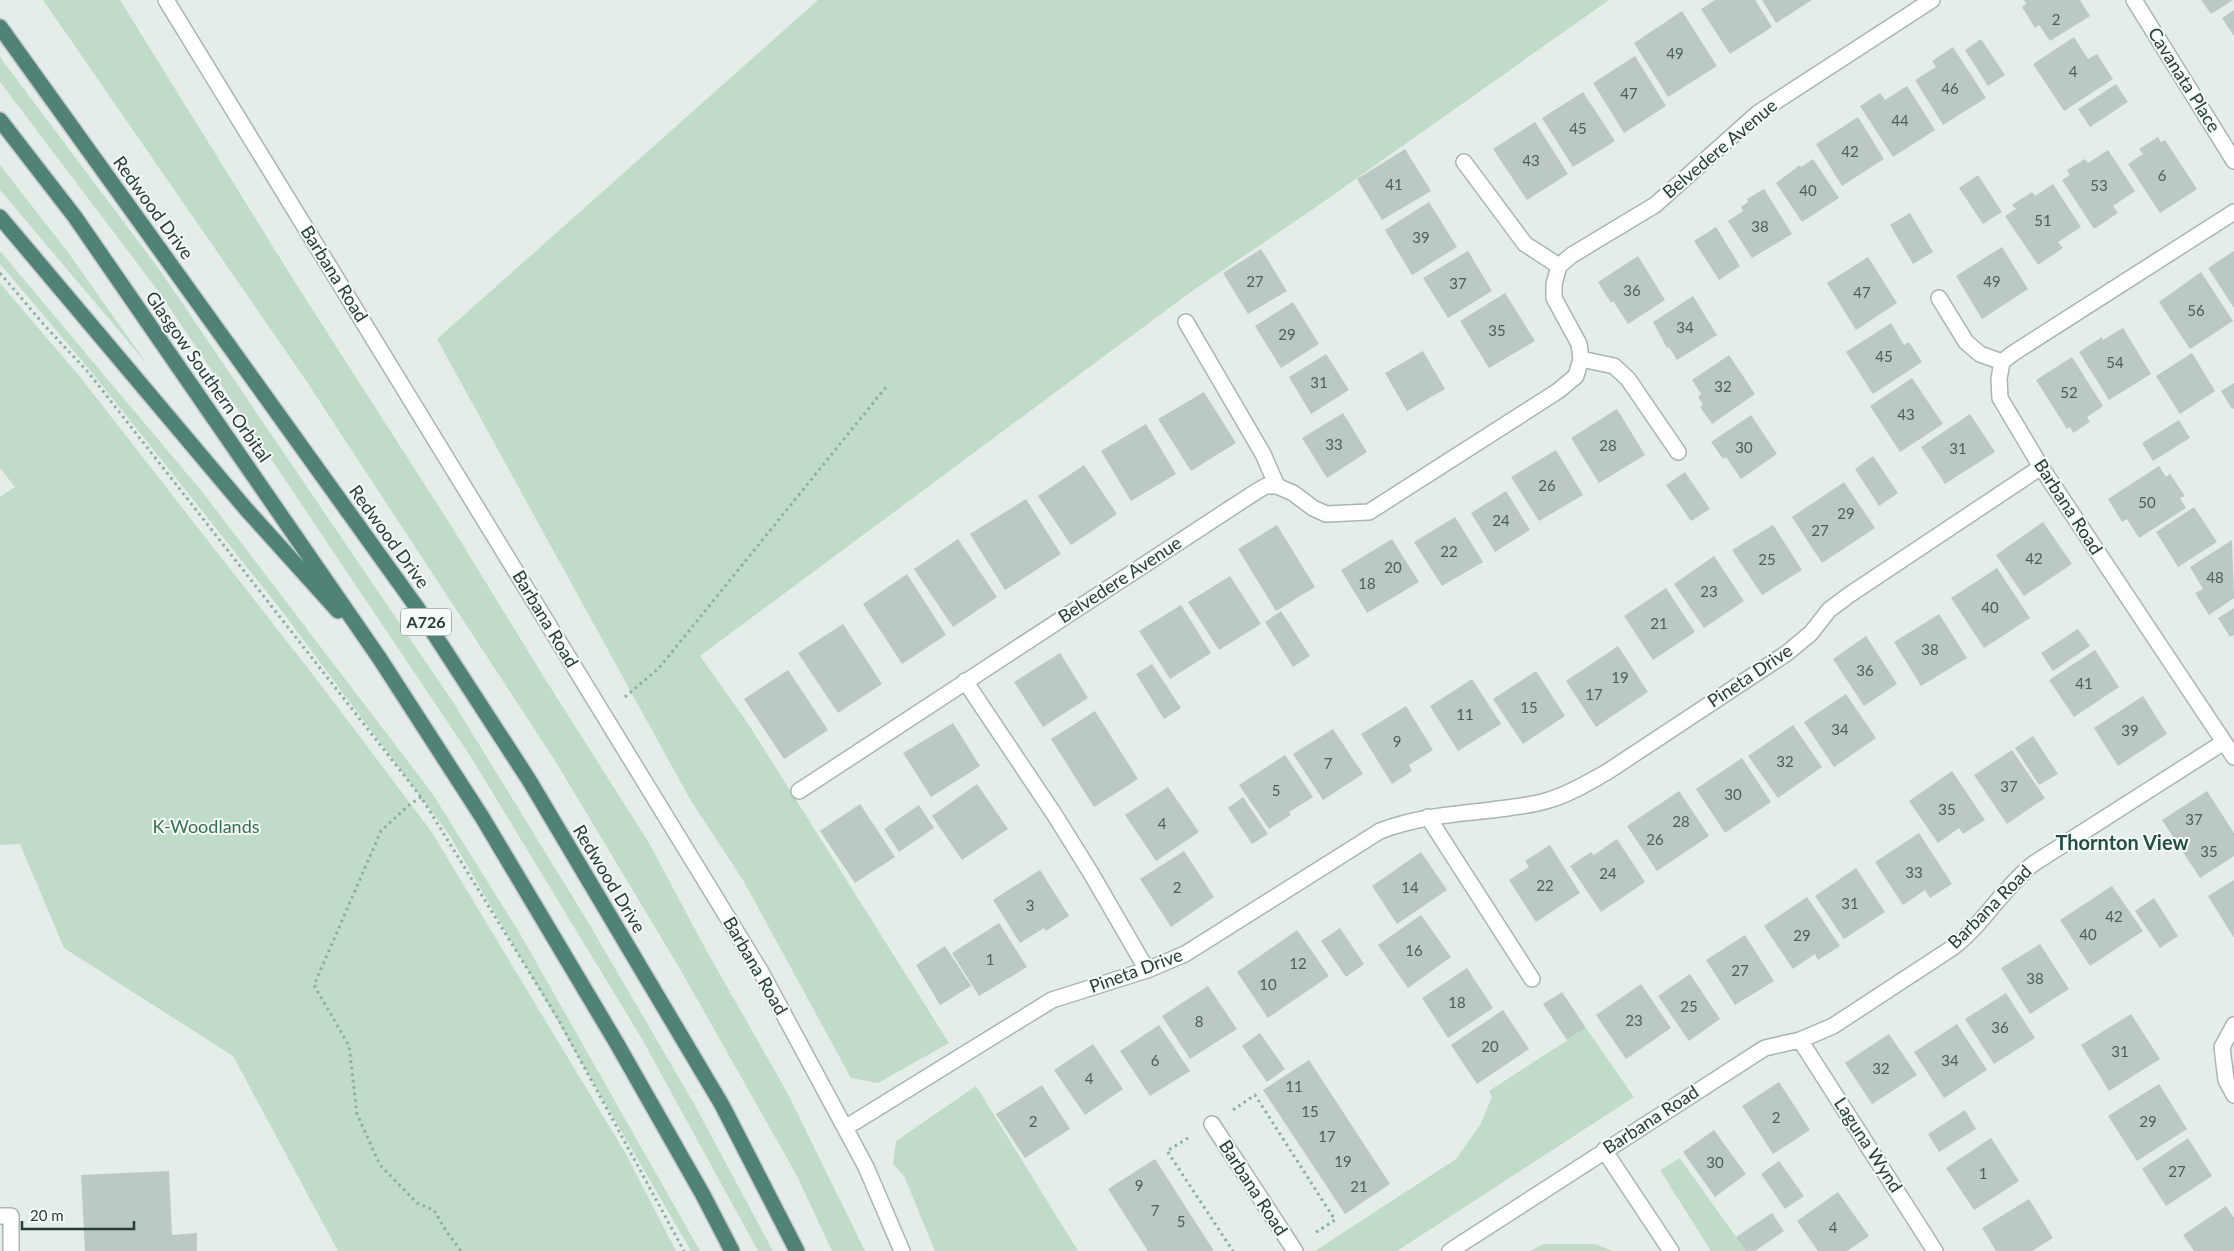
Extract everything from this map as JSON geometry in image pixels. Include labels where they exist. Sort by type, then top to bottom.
[{"type":"highway","name":"Redwood Drive","points":[[0,27],[418,609],[529,780],[722,1105],[797,1251]]},
{"type":"highway","name":"Glasgow Southern Orbital","points":[[0,120],[75,217],[380,658]]},
{"type":"highway","points":[[0,217],[246,509],[380,658],[482,817],[611,1034],[703,1195],[732,1251]]},
{"type":"street","name":"Barbana Road","points":[[166,0],[761,972],[866,1167],[902,1251]]},
{"type":"street","name":"Belvedere Avenue","points":[[1559,266],[1572,255],[1655,205],[1758,113],[1932,0]]},
{"type":"street","name":"Cavanata Place","points":[[2134,0],[2234,161]]},
{"type":"street","points":[[1186,322],[1263,454],[1277,486],[1293,493],[1313,508],[1326,514],[1369,512],[1558,391],[1576,376],[1582,359],[1580,344],[1554,298],[1554,284],[1559,266],[1525,244],[1464,162]]},
{"type":"street","points":[[1939,298],[1966,342],[1980,354],[2002,362],[2045,330],[2234,212]]},
{"type":"street","points":[[1582,359],[1614,366],[1628,379],[1678,452]]},
{"type":"street","name":"Barbana Road","points":[[1450,1251],[1765,1048],[1800,1040],[1832,1026],[1957,944],[2009,886],[2033,864],[2224,742],[2041,467],[2000,398],[1999,379],[2002,362]]},
{"type":"street","name":"Pineta Drive","points":[[845,1128],[1052,1000],[1147,970],[1185,954],[1380,831],[1404,822],[1428,817],[1526,805],[1549,800],[1581,787],[1607,772],[1787,653],[1811,633],[1829,610],[1849,595],[2041,467]]},
{"type":"street","name":"Belvedere Avenue","points":[[800,791],[1257,490],[1266,486],[1277,486]]},
{"type":"street","points":[[965,681],[1066,834],[1147,970]]},
{"type":"street","points":[[2224,742],[2234,758]]},
{"type":"street","points":[[1428,817],[1532,979]]},
{"type":"street","points":[[2234,1025],[2222,1047],[2226,1080],[2234,1095]]},
{"type":"street","name":"Laguna Wynd","points":[[1800,1040],[1935,1251]]},
{"type":"street","name":"Barbana Road","points":[[1212,1124],[1294,1251]]},
{"type":"street","points":[[1604,1150],[1671,1251]]},
{"type":"street","points":[[0,1216],[11,1216],[11,1251]]},
{"type":"path","points":[[0,273],[45,326],[88,372],[421,797],[557,1017],[684,1251]]},
{"type":"path","points":[[604,715],[659,668],[886,387]]},
{"type":"path","points":[[421,797],[409,804],[381,831],[314,986],[349,1046],[357,1114],[380,1165],[417,1203],[434,1210],[446,1231],[462,1251]]},
{"type":"green space","points":[[43,0],[120,0],[298,287],[450,524],[649,843],[705,948],[788,1094],[865,1251],[832,1251],[796,1174],[680,969],[554,759],[303,376]]},
{"type":"green space","points":[[818,0],[1609,0],[1316,207],[1188,294],[700,656],[747,722],[949,1043],[878,1083],[851,1078],[743,880],[691,801],[437,339]]},
{"type":"green space","points":[[0,57],[159,269],[453,702],[585,917],[693,1102],[773,1251],[758,1251],[642,1039],[469,754],[159,292],[0,82]]},
{"type":"green space","points":[[0,165],[67,251],[147,364],[0,190]]},
{"type":"green space","points":[[0,251],[204,494],[432,793],[519,932],[700,1251],[691,1251],[450,836],[278,606],[89,369],[0,264]]},
{"type":"green space","name":"K-Woodlands","points":[[0,283],[80,377],[324,689],[431,831],[626,1154],[676,1251],[338,1251],[233,1056],[64,948],[20,844],[0,845],[0,497],[15,487],[0,468]]},
{"type":"green space","points":[[1586,1028],[1634,1097],[1397,1251],[1315,1251],[1456,1159],[1480,1125],[1492,1097],[1489,1091]]},
{"type":"green space","points":[[976,1086],[1078,1251],[935,1251],[904,1176],[893,1164],[896,1141]]},
{"type":"green space","points":[[1680,1158],[1746,1251],[1711,1251],[1660,1170]]},
{"type":"green space","points":[[1543,1244],[1595,1244],[1613,1251],[1530,1251]]},
{"type":"building","points":[[1715,0],[1755,0],[1772,27],[1730,54],[1701,9]]},
{"type":"building","points":[[1762,0],[1812,0],[1776,23]]},
{"type":"building","points":[[2024,0],[2080,0],[2090,16],[2050,41],[2039,25],[2035,28],[2022,7],[2026,4]]},
{"type":"building","points":[[2201,0],[2233,0],[2211,14]]},
{"type":"building","points":[[2234,10],[2234,36],[2222,18]]},
{"type":"building","points":[[1682,11],[1717,66],[1668,97],[1634,43]]},
{"type":"building","points":[[2074,37],[2088,59],[2097,54],[2113,79],[2064,111],[2033,64]]},
{"type":"building","points":[[1981,39],[2005,75],[1988,86],[1965,50]]},
{"type":"building","points":[[1953,47],[1986,98],[1943,125],[1915,80],[1936,67],[1932,61]]},
{"type":"building","points":[[1635,56],[1666,106],[1624,133],[1593,83]]},
{"type":"building","points":[[2116,84],[2128,102],[2090,127],[2078,109]]},
{"type":"building","points":[[1907,86],[1935,130],[1893,157],[1860,106],[1880,93],[1885,100]]},
{"type":"building","points":[[1583,92],[1615,141],[1573,167],[1542,118]]},
{"type":"building","points":[[1858,117],[1884,159],[1842,186],[1816,144]]},
{"type":"building","points":[[1535,122],[1568,174],[1527,200],[1493,149]]},
{"type":"building","points":[[2158,137],[2161,142],[2165,140],[2197,189],[2160,213],[2128,164],[2143,154],[2139,149]]},
{"type":"building","points":[[1405,149],[1431,191],[1382,220],[1357,179]]},
{"type":"building","points":[[2108,150],[2135,191],[2113,206],[2118,213],[2094,229],[2062,180],[2070,175],[2067,170],[2085,159],[2088,163]]},
{"type":"building","points":[[1813,159],[1839,198],[1802,222],[1776,183],[1800,165],[1801,167]]},
{"type":"building","points":[[1978,175],[2002,212],[1983,224],[1959,188]]},
{"type":"building","points":[[2053,184],[2081,227],[2058,242],[2063,248],[2038,265],[2005,216],[2016,209],[2012,205],[2032,192],[2035,196]]},
{"type":"building","points":[[1764,189],[1792,234],[1752,258],[1728,221],[1743,211],[1741,207],[1748,202],[1747,199]]},
{"type":"building","points":[[1429,202],[1457,247],[1412,275],[1385,230]]},
{"type":"building","points":[[1910,213],[1933,252],[1913,264],[1890,225]]},
{"type":"building","points":[[1716,227],[1740,266],[1719,280],[1694,241]]},
{"type":"building","points":[[2002,247],[2028,289],[1982,319],[1956,276]]},
{"type":"building","points":[[1261,249],[1287,291],[1248,314],[1223,273]]},
{"type":"building","points":[[1468,251],[1492,291],[1448,318],[1423,278]]},
{"type":"building","points":[[2234,251],[2234,308],[2208,268]]},
{"type":"building","points":[[1638,256],[1665,300],[1628,324],[1613,301],[1611,303],[1598,282]]},
{"type":"building","points":[[1868,257],[1897,303],[1856,330],[1827,283]]},
{"type":"building","points":[[2201,272],[2233,321],[2190,349],[2159,302]]},
{"type":"building","points":[[1505,293],[1535,341],[1489,368],[1460,321]]},
{"type":"building","points":[[1693,296],[1717,335],[1677,360],[1669,347],[1667,348],[1653,322]]},
{"type":"building","points":[[1293,302],[1319,344],[1281,368],[1255,326]]},
{"type":"building","points":[[1891,323],[1904,345],[1909,342],[1922,362],[1873,394],[1846,352]]},
{"type":"building","points":[[2123,328],[2151,374],[2109,400],[2079,352],[2102,337],[2103,340]]},
{"type":"building","points":[[1423,351],[1445,389],[1407,411],[1385,373]]},
{"type":"building","points":[[2192,353],[2215,391],[2180,414],[2156,376]]},
{"type":"building","points":[[1326,354],[1349,390],[1311,414],[1289,377]]},
{"type":"building","points":[[1729,355],[1755,394],[1712,424],[1700,407],[1703,405],[1698,397],[1701,394],[1692,380]]},
{"type":"building","points":[[2072,357],[2103,406],[2087,417],[2090,422],[2073,433],[2070,427],[2067,429],[2036,380]]},
{"type":"building","points":[[1912,378],[1943,424],[1900,452],[1870,406]]},
{"type":"building","points":[[2234,383],[2234,408],[2232,409],[2221,391]]},
{"type":"building","points":[[1204,392],[1236,443],[1191,471],[1158,419]]},
{"type":"building","points":[[1617,409],[1645,455],[1599,483],[1571,438]]},
{"type":"building","points":[[1343,413],[1367,452],[1327,478],[1302,438]]},
{"type":"building","points":[[1970,414],[1995,452],[1945,484],[1921,447]]},
{"type":"building","points":[[1751,415],[1777,454],[1741,479],[1726,457],[1723,459],[1711,442]]},
{"type":"building","points":[[2179,420],[2190,438],[2153,461],[2142,443]]},
{"type":"building","points":[[1146,424],[1176,474],[1131,501],[1101,451]]},
{"type":"building","points":[[1556,450],[1583,495],[1539,521],[1511,477]]},
{"type":"building","points":[[1873,456],[1898,493],[1879,506],[1855,469]]},
{"type":"building","points":[[1084,465],[1117,514],[1071,545],[1038,496]]},
{"type":"building","points":[[2159,466],[2166,477],[2170,474],[2185,496],[2180,498],[2186,508],[2139,538],[2127,519],[2122,522],[2108,499]]},
{"type":"building","points":[[1685,472],[1710,509],[1691,521],[1666,485]]},
{"type":"building","points":[[1844,482],[1875,528],[1822,563],[1792,517]]},
{"type":"building","points":[[1506,491],[1530,530],[1495,552],[1471,513]]},
{"type":"building","points":[[1026,499],[1061,554],[1005,590],[970,534]]},
{"type":"building","points":[[2194,507],[2217,542],[2178,567],[2156,532]]},
{"type":"building","points":[[1455,517],[1483,562],[1442,586],[1414,542]]},
{"type":"building","points":[[2043,522],[2072,564],[2024,596],[1996,555]]},
{"type":"building","points":[[1277,525],[1315,587],[1276,611],[1238,549]]},
{"type":"building","points":[[1773,525],[1802,570],[1762,595],[1732,550]]},
{"type":"building","points":[[958,539],[997,597],[953,627],[914,569]]},
{"type":"building","points":[[1392,539],[1419,582],[1367,613],[1341,570]]},
{"type":"building","points":[[2232,540],[2234,598],[2209,615],[2195,593],[2203,589],[2190,567]]},
{"type":"building","points":[[1714,556],[1744,601],[1704,628],[1674,584]]},
{"type":"building","points":[[1997,568],[2030,618],[1984,648],[1951,598]]},
{"type":"building","points":[[907,574],[946,635],[902,664],[863,604]]},
{"type":"building","points":[[1230,576],[1261,624],[1219,650],[1188,602]]},
{"type":"building","points":[[1666,588],[1695,632],[1653,660],[1624,616]]},
{"type":"building","points":[[1181,605],[1211,653],[1170,679],[1139,631]]},
{"type":"building","points":[[2234,608],[2234,637],[2233,635],[2230,637],[2218,618]]},
{"type":"building","points":[[1281,611],[1310,656],[1293,667],[1265,622]]},
{"type":"building","points":[[1939,614],[1967,658],[1921,686],[1894,642]]},
{"type":"building","points":[[843,624],[882,684],[838,713],[798,653]]},
{"type":"building","points":[[2078,629],[2090,646],[2053,671],[2041,653]]},
{"type":"building","points":[[1866,636],[1897,684],[1864,706],[1833,659]]},
{"type":"building","points":[[1618,646],[1648,692],[1596,727],[1566,681]]},
{"type":"building","points":[[2095,650],[2119,687],[2074,717],[2049,680]]},
{"type":"building","points":[[1060,653],[1088,698],[1043,727],[1014,682]]},
{"type":"building","points":[[1152,664],[1181,708],[1164,719],[1136,674]]},
{"type":"building","points":[[788,670],[828,730],[784,759],[744,699]]},
{"type":"building","points":[[1536,671],[1565,716],[1523,744],[1493,699]]},
{"type":"building","points":[[1472,679],[1501,724],[1458,751],[1430,706]]},
{"type":"building","points":[[1846,694],[1876,738],[1834,767],[1804,722]]},
{"type":"building","points":[[2143,696],[2167,734],[2118,766],[2094,728]]},
{"type":"building","points":[[1406,706],[1433,750],[1409,765],[1412,771],[1392,784],[1361,734]]},
{"type":"building","points":[[1095,711],[1138,779],[1094,807],[1051,739]]},
{"type":"building","points":[[953,723],[980,766],[931,797],[903,753]]},
{"type":"building","points":[[1793,725],[1822,767],[1778,798],[1748,756]]},
{"type":"building","points":[[1333,729],[1363,774],[1323,800],[1293,754]]},
{"type":"building","points":[[2033,736],[2058,774],[2039,785],[2015,748]]},
{"type":"building","points":[[2012,750],[2045,798],[2007,824],[1974,775]]},
{"type":"building","points":[[1285,755],[1313,797],[1289,812],[1291,815],[1269,829],[1239,785]]},
{"type":"building","points":[[1742,758],[1771,802],[1725,833],[1696,789]]},
{"type":"building","points":[[1952,771],[1985,820],[1963,834],[1959,828],[1938,843],[1909,801]]},
{"type":"building","points":[[977,784],[1008,829],[962,860],[932,816]]},
{"type":"building","points":[[1168,787],[1199,832],[1156,861],[1125,815]]},
{"type":"building","points":[[1679,791],[1709,836],[1657,871],[1627,826]]},
{"type":"building","points":[[2207,791],[2234,833],[2234,856],[2200,878],[2162,820]]},
{"type":"building","points":[[1243,797],[1268,834],[1252,844],[1228,808]]},
{"type":"building","points":[[860,804],[895,857],[855,883],[820,831]]},
{"type":"building","points":[[919,805],[934,828],[899,852],[884,829]]},
{"type":"building","points":[[1919,833],[1952,884],[1930,898],[1925,890],[1903,905],[1875,862]]},
{"type":"building","points":[[1617,839],[1645,882],[1601,912],[1570,866],[1591,852],[1594,855]]},
{"type":"building","points":[[1550,845],[1580,893],[1536,922],[1509,880],[1529,867],[1525,861]]},
{"type":"building","points":[[1184,851],[1214,897],[1171,927],[1140,879]]},
{"type":"building","points":[[1421,852],[1447,890],[1397,924],[1372,886]]},
{"type":"building","points":[[1856,868],[1885,912],[1844,939],[1815,896]]},
{"type":"building","points":[[1040,870],[1069,916],[1046,931],[1044,928],[1020,943],[993,900]]},
{"type":"building","points":[[2234,880],[2234,938],[2208,896]]},
{"type":"building","points":[[2112,886],[2143,931],[2090,966],[2060,920]]},
{"type":"building","points":[[1807,897],[1840,946],[1818,960],[1815,954],[1793,969],[1764,926]]},
{"type":"building","points":[[2154,898],[2178,936],[2160,948],[2135,911]]},
{"type":"building","points":[[1421,915],[1451,957],[1408,988],[1378,945]]},
{"type":"building","points":[[999,923],[1027,967],[979,996],[952,953]]},
{"type":"building","points":[[1340,928],[1364,964],[1346,977],[1321,941]]},
{"type":"building","points":[[1297,930],[1329,976],[1268,1018],[1237,972]]},
{"type":"building","points":[[1745,935],[1774,981],[1735,1005],[1706,960]]},
{"type":"building","points":[[2040,944],[2069,989],[2030,1014],[2001,968]]},
{"type":"building","points":[[945,946],[971,986],[940,1005],[916,965]]},
{"type":"building","points":[[1467,968],[1493,1008],[1448,1038],[1422,998]]},
{"type":"building","points":[[1690,974],[1720,1019],[1689,1041],[1658,996]]},
{"type":"building","points":[[1641,984],[1671,1028],[1626,1059],[1596,1015]]},
{"type":"building","points":[[1208,986],[1237,1029],[1190,1059],[1162,1016]]},
{"type":"building","points":[[1562,992],[1586,1028],[1567,1040],[1543,1004]]},
{"type":"building","points":[[2006,993],[2035,1038],[1994,1064],[1965,1019]]},
{"type":"building","points":[[1503,1010],[1529,1049],[1477,1084],[1451,1045]]},
{"type":"building","points":[[2131,1014],[2160,1059],[2109,1091],[2081,1045]]},
{"type":"building","points":[[1957,1024],[1987,1070],[1944,1098],[1914,1052]]},
{"type":"building","points":[[1159,1025],[1190,1071],[1150,1096],[1120,1051]]},
{"type":"building","points":[[1260,1033],[1285,1069],[1267,1082],[1242,1046]]},
{"type":"building","points":[[1889,1034],[1917,1075],[1872,1104],[1845,1063]]},
{"type":"building","points":[[1093,1044],[1123,1089],[1085,1115],[1054,1070]]},
{"type":"building","points":[[1309,1060],[1390,1184],[1345,1214],[1263,1090]]},
{"type":"building","points":[[1779,1082],[1810,1130],[1773,1154],[1742,1106]]},
{"type":"building","points":[[2159,1084],[2187,1129],[2137,1161],[2108,1116]]},
{"type":"building","points":[[1042,1085],[1070,1129],[1025,1158],[996,1114]]},
{"type":"building","points":[[1965,1110],[1976,1129],[1939,1152],[1928,1134]]},
{"type":"building","points":[[1714,1130],[1746,1174],[1715,1197],[1683,1152]]},
{"type":"building","points":[[1991,1138],[2019,1181],[1974,1210],[1946,1168]]},
{"type":"building","points":[[2188,1138],[2212,1176],[2166,1206],[2142,1169]]},
{"type":"building","points":[[1155,1159],[1214,1251],[1148,1251],[1108,1189]]},
{"type":"building","points":[[1779,1161],[1804,1196],[1785,1209],[1761,1174]]},
{"type":"building","points":[[169,1171],[172,1235],[197,1233],[197,1251],[85,1251],[81,1175]]},
{"type":"building","points":[[1838,1192],[1869,1236],[1847,1251],[1818,1251],[1797,1221]]},
{"type":"building","points":[[2029,1199],[2053,1238],[2032,1251],[1996,1251],[1982,1228]]},
{"type":"building","points":[[2226,1206],[2234,1218],[2234,1251],[2194,1251],[2183,1235]]},
{"type":"building","points":[[1772,1213],[1784,1231],[1755,1251],[1746,1251],[1736,1237]]},
{"type":"district","name":"Thornton View","points":[[2122,843]]}]
